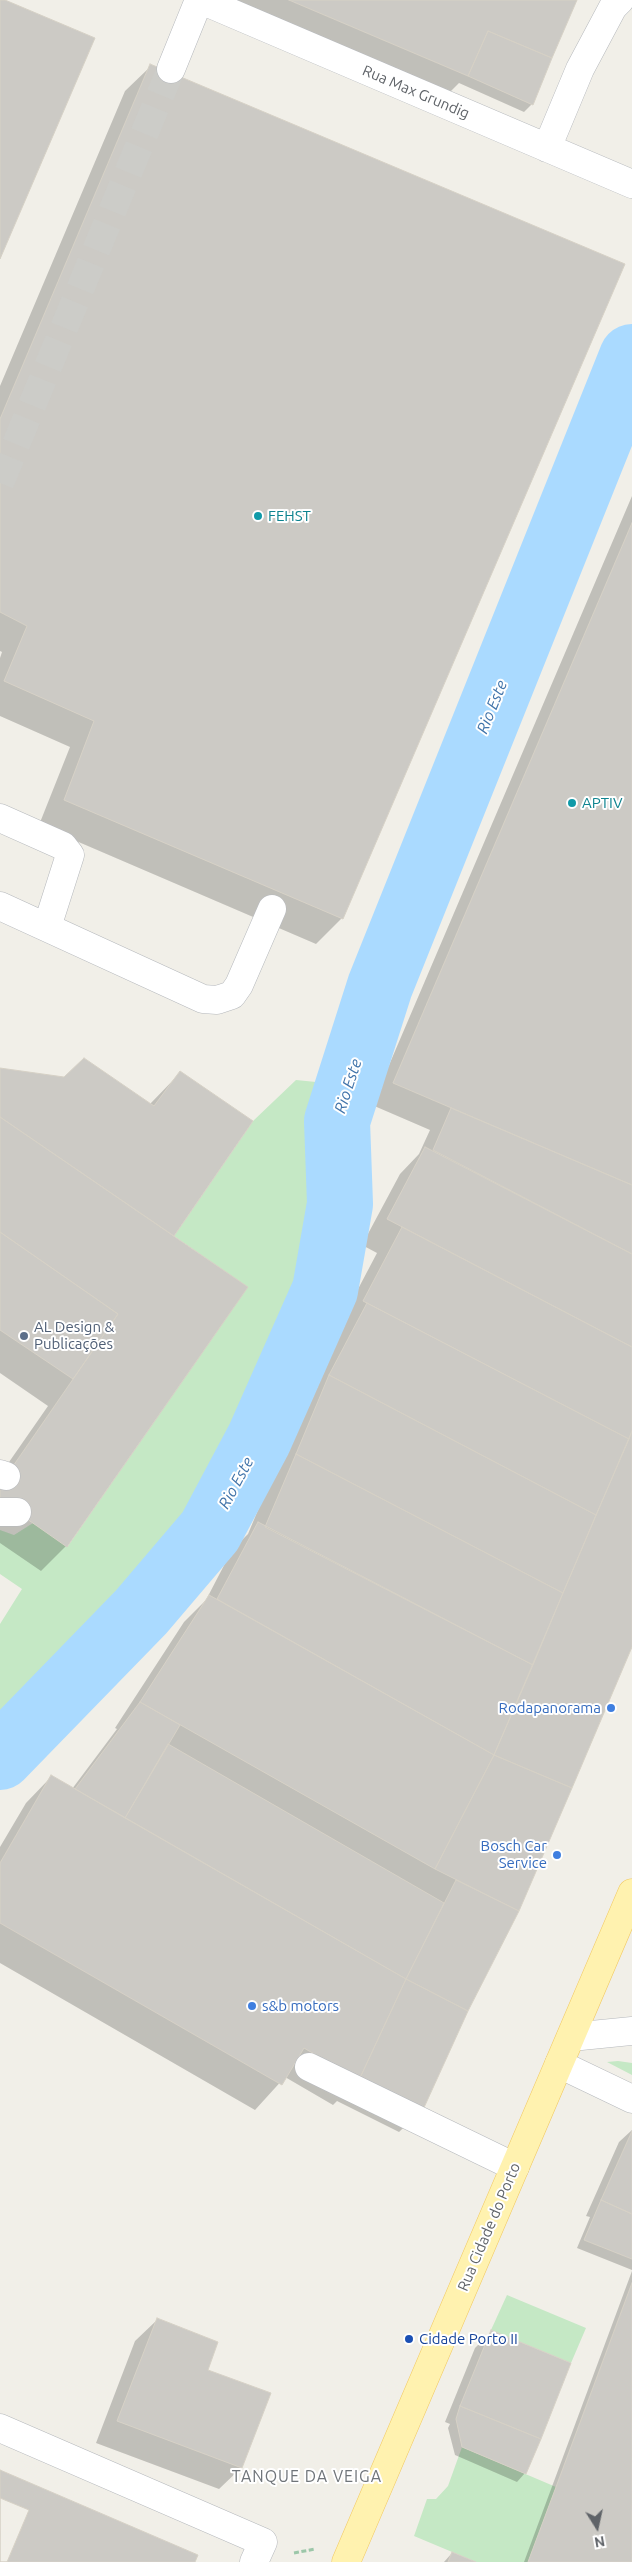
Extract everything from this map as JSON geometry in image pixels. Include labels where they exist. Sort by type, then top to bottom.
[{"type":"main road","name":"Rua Cidade do Porto","points":[[336,2555],[514,2168],[632,1893]]},
{"type":"street","points":[[171,69],[200,0]]},
{"type":"street","name":"Rua Max Grundig","points":[[200,0],[632,184]]},
{"type":"street","points":[[547,148],[580,69],[613,7],[620,0]]},
{"type":"street","points":[[0,818],[63,846],[70,855],[46,927]]},
{"type":"street","points":[[0,906],[203,999],[218,1000],[232,995],[239,985],[272,909]]},
{"type":"street","points":[[570,2037],[632,2031]]},
{"type":"street","points":[[559,2064],[632,2099]]},
{"type":"street","points":[[309,2067],[514,2168]]},
{"type":"street","points":[[0,2428],[263,2542],[254,2562]]},
{"type":"path","points":[[288,2554],[336,2555]]},
{"type":"green space","points":[[296,1080],[326,1083],[310,1131],[324,1212],[310,1288],[261,1404],[185,1536],[103,1619],[0,1736],[0,1624],[22,1589],[0,1574],[0,1530],[14,1535],[33,1523],[68,1546],[247,1287],[174,1236],[253,1121]]},
{"type":"green space","points":[[607,2062],[632,2063],[632,2075]]},
{"type":"green space","points":[[507,2295],[586,2328],[571,2363],[491,2330]]},
{"type":"green space","points":[[462,2447],[556,2487],[528,2562],[476,2562],[414,2536],[427,2499],[436,2499],[448,2486]]},
{"type":"building","points":[[0,0],[5,0],[95,38],[0,259]]},
{"type":"building","points":[[289,0],[577,0],[552,58],[488,31],[468,76]]},
{"type":"building","points":[[488,31],[552,58],[533,105],[468,76]]},
{"type":"building","name":"FEHST","points":[[150,64],[625,264],[343,919],[64,800],[94,721],[4,681],[27,626],[0,612],[0,419]]},
{"type":"building","name":"APTIV","points":[[632,523],[632,1185],[393,1083]]},
{"type":"building","points":[[84,1058],[154,1106],[180,1071],[253,1121],[174,1236],[0,1117],[0,1068],[64,1077]]},
{"type":"building","points":[[451,1108],[632,1185],[632,1254],[433,1150]]},
{"type":"building","points":[[0,1117],[248,1287],[67,1547],[0,1500],[0,1485],[118,1314],[0,1232]]},
{"type":"building","points":[[425,1147],[632,1254],[632,1347],[387,1219]]},
{"type":"building","points":[[402,1227],[632,1347],[632,1431],[629,1439],[363,1301]]},
{"type":"building","points":[[0,1232],[118,1314],[73,1379],[0,1330]]},
{"type":"building","points":[[367,1303],[629,1439],[596,1515],[329,1375]]},
{"type":"building","points":[[329,1375],[596,1515],[563,1593],[296,1454]]},
{"type":"building","points":[[632,1431],[632,1647],[572,1788],[494,1755]]},
{"type":"building","points":[[296,1454],[563,1593],[533,1665],[265,1527]]},
{"type":"building","points":[[258,1522],[533,1665],[494,1755],[217,1599]]},
{"type":"building","points":[[209,1595],[494,1755],[435,1869],[140,1702]]},
{"type":"building","points":[[140,1702],[180,1725],[125,1818],[75,1789]]},
{"type":"building","points":[[168,1744],[444,1903],[406,1979],[125,1818]]},
{"type":"building","points":[[494,1755],[572,1788],[519,1911],[435,1869]]},
{"type":"building","points":[[51,1775],[406,1979],[359,2080],[304,2048],[282,2085],[0,1923],[0,1863]]},
{"type":"building","points":[[456,1880],[519,1911],[468,2011],[406,1979]]},
{"type":"building","points":[[406,1979],[468,2011],[422,2112],[359,2080]]},
{"type":"building","points":[[632,2131],[632,2214],[601,2200]]},
{"type":"building","points":[[601,2200],[632,2214],[632,2259],[584,2240]]},
{"type":"building","points":[[632,2283],[632,2562],[528,2562],[556,2487]]},
{"type":"building","points":[[157,2318],[218,2342],[208,2370],[271,2393],[242,2468],[117,2421]]},
{"type":"building","points":[[491,2330],[571,2363],[541,2439],[460,2406]]},
{"type":"building","points":[[460,2406],[541,2439],[526,2474],[462,2447],[456,2419]]},
{"type":"building","points":[[0,2470],[198,2555],[195,2562],[0,2562]]},
{"type":"building","points":[[0,2498],[29,2510],[7,2562],[0,2562]]},
{"type":"building","points":[[452,2552],[476,2562],[448,2562]]},
{"type":"waterway","name":"Rio Este","points":[[0,1757],[141,1612],[210,1531],[259,1439],[325,1290],[340,1204],[337,1121],[380,986],[632,357]]},
{"type":"tunnel","points":[[0,483],[171,69]]},
{"type":"place","name":"FEHST","points":[[258,516]]},
{"type":"place","name":"APTIV","points":[[572,803]]},
{"type":"place","name":"AL Design & Publicações","points":[[24,1336]]},
{"type":"place","name":"Rodapanorama","points":[[611,1708]]},
{"type":"place","name":"Bosch Car Service","points":[[557,1855]]},
{"type":"place","name":"s&b motors","points":[[252,2006]]},
{"type":"place","name":"Cidade Porto II","points":[[409,2339]]},
{"type":"district","name":"TANQUE DA VEIGA","points":[[307,2477]]}]
